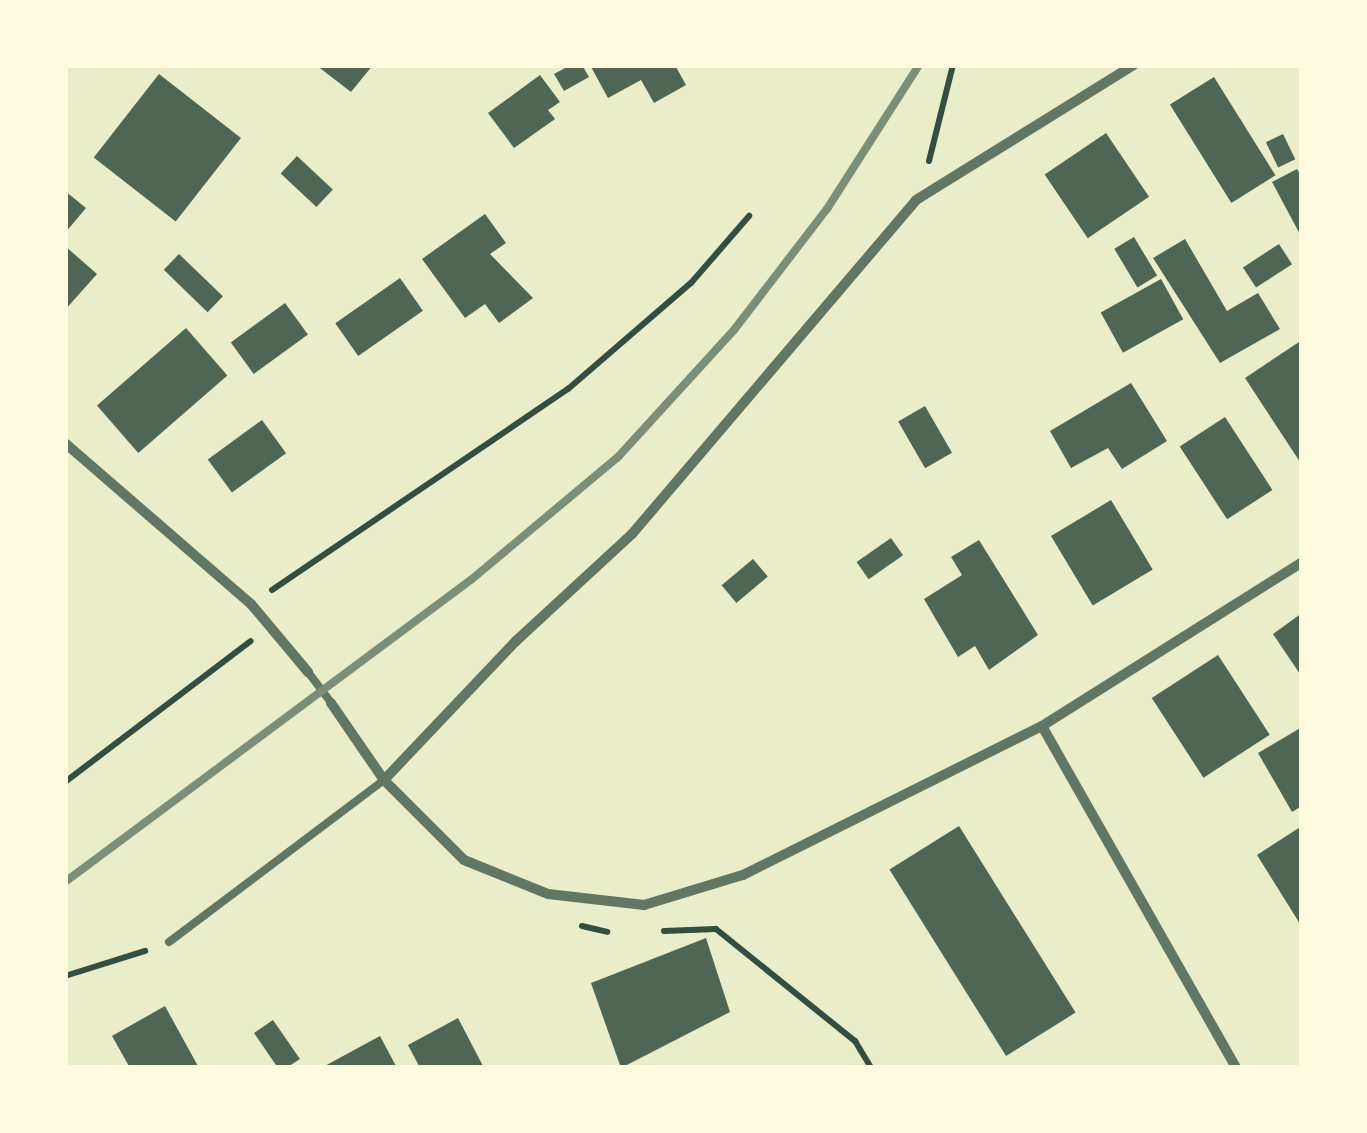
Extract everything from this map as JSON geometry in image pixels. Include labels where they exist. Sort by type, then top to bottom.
[{"type":"street","points":[[384,780],[516,641],[632,534],[916,200],[1134,65]]},
{"type":"street","points":[[65,443],[251,604],[308,672]]},
{"type":"street","points":[[331,703],[384,780],[464,860],[548,894],[644,905],[743,875],[1042,726],[1302,562]]},
{"type":"street","points":[[1042,726],[1236,1068]]},
{"type":"lane","points":[[308,672],[331,703]]},
{"type":"lane","points":[[169,942],[384,780]]},
{"type":"path","points":[[916,200],[954,65]]},
{"type":"path","points":[[251,604],[568,388],[691,283],[749,216]]},
{"type":"path","points":[[65,782],[270,626]]},
{"type":"path","points":[[548,894],[588,932],[625,932]]},
{"type":"path","points":[[643,931],[716,930],[854,1041],[872,1068]]},
{"type":"path","points":[[65,976],[169,942]]},
{"type":"building","points":[[316,65],[373,65],[351,92]]},
{"type":"building","points":[[571,65],[582,65],[589,77],[564,91],[554,74]]},
{"type":"building","points":[[590,65],[675,65],[686,85],[654,103],[641,80],[608,98]]},
{"type":"building","points":[[159,74],[241,138],[176,222],[94,158]]},
{"type":"building","points":[[540,75],[560,102],[548,110],[555,119],[514,148],[488,113]]},
{"type":"building","points":[[1214,77],[1275,175],[1231,203],[1170,105]]},
{"type":"building","points":[[1106,133],[1149,197],[1088,238],[1045,174]]},
{"type":"building","points":[[1283,134],[1295,159],[1278,167],[1266,142]]},
{"type":"building","points":[[297,156],[333,189],[316,207],[281,174]]},
{"type":"building","points":[[1297,169],[1302,178],[1302,238],[1272,182]]},
{"type":"building","points":[[65,191],[86,208],[65,233]]},
{"type":"building","points":[[485,214],[506,243],[490,254],[533,298],[499,323],[485,304],[465,318],[422,259]]},
{"type":"building","points":[[1134,237],[1157,276],[1137,287],[1114,249]]},
{"type":"building","points":[[1185,239],[1227,311],[1258,293],[1280,329],[1220,363],[1153,258]]},
{"type":"building","points":[[1279,244],[1292,264],[1256,288],[1243,267]]},
{"type":"building","points":[[65,246],[97,274],[65,310]]},
{"type":"building","points":[[179,254],[223,296],[208,312],[164,270]]},
{"type":"building","points":[[400,278],[423,311],[358,356],[335,323]]},
{"type":"building","points":[[1161,279],[1183,319],[1123,353],[1101,312]]},
{"type":"building","points":[[285,303],[308,335],[254,374],[231,342]]},
{"type":"building","points":[[186,328],[227,376],[138,453],[97,405]]},
{"type":"building","points":[[1302,340],[1302,465],[1245,378]]},
{"type":"building","points":[[1131,383],[1167,441],[1122,469],[1108,448],[1071,468],[1050,431]]},
{"type":"building","points":[[925,406],[952,453],[925,468],[898,422]]},
{"type":"building","points":[[1225,417],[1272,490],[1227,519],[1180,446]]},
{"type":"building","points":[[262,420],[286,453],[232,493],[208,459]]},
{"type":"building","points":[[1111,500],[1153,569],[1093,605],[1051,536]]},
{"type":"building","points":[[891,538],[903,555],[869,579],[857,562]]},
{"type":"building","points":[[979,540],[1038,635],[989,670],[975,646],[958,657],[924,599],[962,575],[951,557]]},
{"type":"building","points":[[753,559],[768,577],[736,603],[722,585]]},
{"type":"building","points":[[1302,613],[1302,677],[1273,634]]},
{"type":"building","points":[[1218,655],[1270,735],[1203,778],[1152,698]]},
{"type":"building","points":[[1302,727],[1302,806],[1292,812],[1258,753]]},
{"type":"building","points":[[959,826],[1076,1013],[1006,1056],[889,869]]},
{"type":"building","points":[[1302,826],[1302,927],[1257,855]]},
{"type":"building","points":[[706,938],[730,1012],[621,1068],[591,983]]},
{"type":"building","points":[[165,1006],[199,1068],[130,1068],[112,1036]]},
{"type":"building","points":[[458,1018],[484,1068],[420,1068],[408,1045]]},
{"type":"building","points":[[273,1020],[300,1059],[286,1068],[278,1068],[254,1033]]},
{"type":"building","points":[[380,1036],[397,1068],[321,1068]]},
{"type":"railway","points":[[65,882],[472,579],[618,457],[734,330],[827,209],[919,65]]}]
